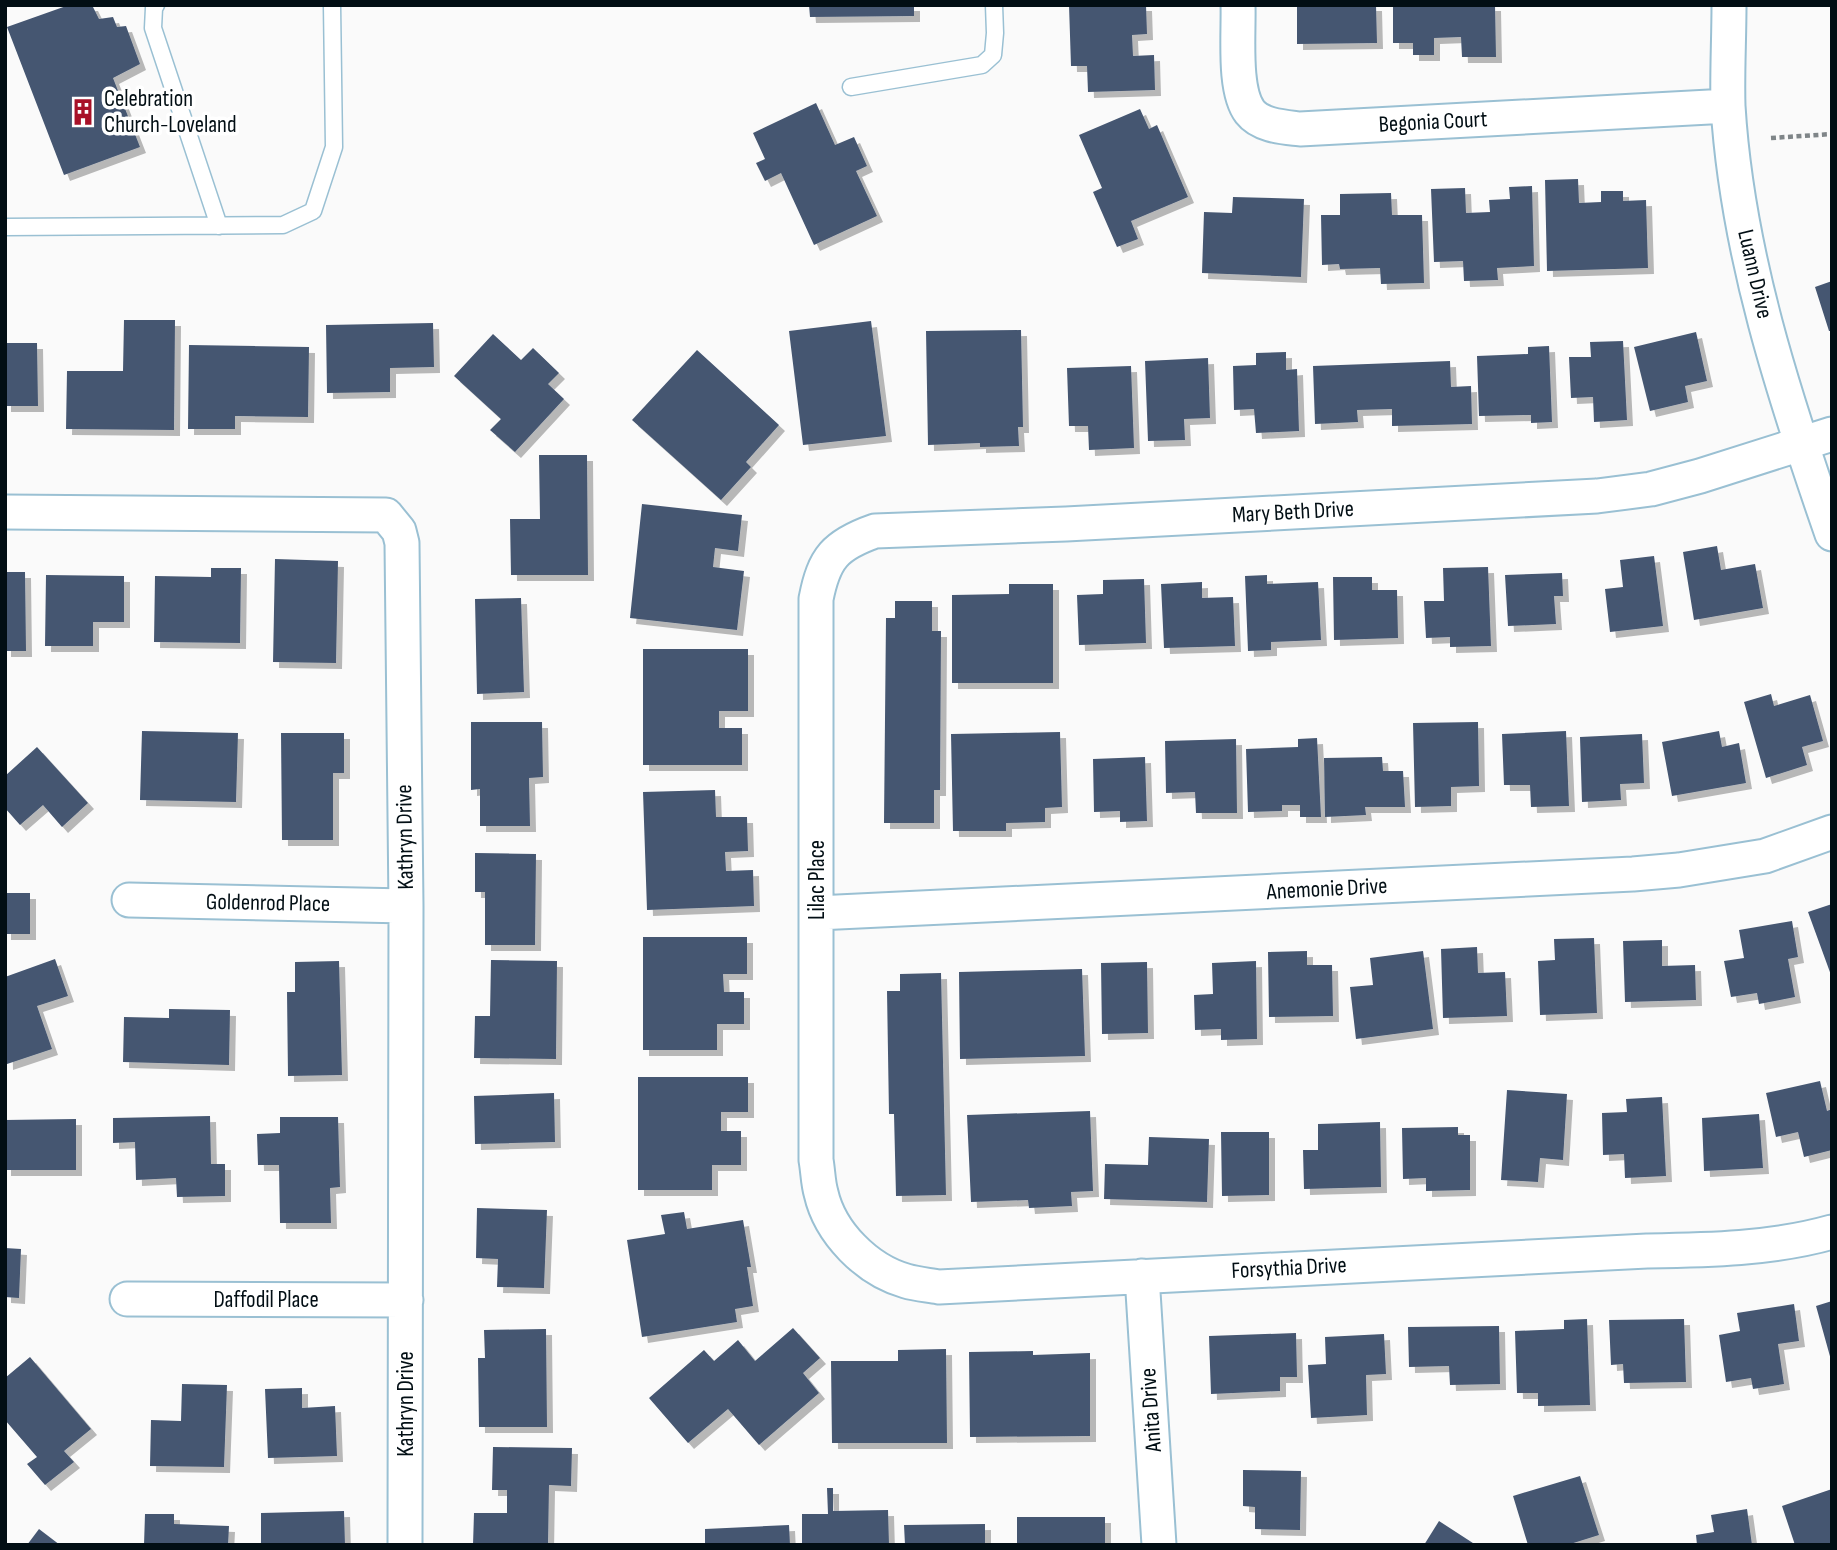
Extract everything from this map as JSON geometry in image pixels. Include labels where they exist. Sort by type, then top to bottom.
[{"type":"street","name":"Begonia Court","points":[[1238,5],[1240,91],[1251,113],[1270,125],[1300,129],[1728,106]]},
{"type":"street","name":"Luann Drive","points":[[1729,5],[1728,106],[1747,247],[1773,350],[1832,534]]},
{"type":"street","name":"Mary Beth Drive","points":[[816,599],[821,573],[831,557],[851,540],[875,531],[1066,524],[1597,496],[1651,489],[1832,434]]},
{"type":"street","name":"Kathryn Drive","points":[[5,512],[386,515],[399,531],[402,543],[406,906],[405,1545]]},
{"type":"street","name":"Lilac Place","points":[[816,599],[816,1160]]},
{"type":"street","name":"Anemonie Drive","points":[[817,913],[1633,874],[1679,870],[1765,856],[1832,832]]},
{"type":"street","name":"Goldenrod Place","points":[[130,900],[406,906]]},
{"type":"street","name":"Forsythia Drive","points":[[816,1160],[821,1195],[835,1227],[857,1252],[881,1271],[906,1281],[939,1287],[1711,1250],[1769,1244],[1832,1232]]},
{"type":"street","name":"Anita Drive","points":[[1142,1276],[1159,1545]]},
{"type":"street","name":"Daffodil Place","points":[[127,1299],[406,1300]]},
{"type":"lane","points":[[156,5],[153,8],[153,28],[219,226]]},
{"type":"lane","points":[[5,228],[283,225],[313,211],[334,147],[332,5]]},
{"type":"lane","points":[[852,87],[982,65],[993,55],[994,5]]},
{"type":"path","points":[[1771,138],[1832,134]]},
{"type":"building","name":"Celebration Church-Loveland","points":[[69,5],[92,5],[99,19],[113,17],[117,27],[126,26],[140,64],[113,78],[140,147],[64,175],[7,27]]},
{"type":"building","points":[[809,5],[914,5],[914,16],[810,17]]},
{"type":"building","points":[[1069,5],[1146,5],[1147,34],[1132,35],[1133,56],[1154,55],[1155,90],[1088,92],[1087,66],[1071,66]]},
{"type":"building","points":[[1297,5],[1376,5],[1377,43],[1297,44]]},
{"type":"building","points":[[1393,5],[1495,5],[1496,57],[1462,57],[1461,37],[1434,38],[1434,55],[1413,55],[1413,43],[1393,43]]},
{"type":"building","points":[[816,103],[835,145],[854,137],[867,166],[856,171],[877,216],[814,245],[781,173],[765,181],[756,163],[765,159],[753,133]]},
{"type":"building","points":[[1140,109],[1149,129],[1157,125],[1188,197],[1131,221],[1138,239],[1117,247],[1093,192],[1102,188],[1079,135]]},
{"type":"building","points":[[1578,179],[1579,203],[1601,202],[1601,191],[1623,191],[1623,201],[1646,200],[1648,268],[1547,271],[1545,180]]},
{"type":"building","points":[[1532,186],[1534,266],[1497,268],[1498,280],[1464,281],[1463,261],[1434,262],[1431,189],[1465,188],[1466,213],[1490,212],[1489,200],[1510,199],[1509,187]]},
{"type":"building","points":[[1391,193],[1392,215],[1422,215],[1424,283],[1381,284],[1380,268],[1340,269],[1339,264],[1322,265],[1321,215],[1340,215],[1340,194]]},
{"type":"building","points":[[1233,197],[1304,199],[1301,277],[1202,273],[1204,212],[1232,213]]},
{"type":"building","points":[[1832,281],[1832,331],[1829,331],[1815,287]]},
{"type":"building","points":[[124,320],[175,320],[174,430],[66,429],[67,371],[123,371]]},
{"type":"building","points":[[871,321],[886,436],[803,445],[789,331]]},
{"type":"building","points":[[433,323],[434,367],[390,368],[390,392],[327,393],[326,325]]},
{"type":"building","points":[[1021,330],[1023,427],[1018,427],[1019,446],[980,447],[980,443],[928,445],[926,331]]},
{"type":"building","points":[[1696,332],[1707,381],[1685,386],[1688,402],[1650,411],[1634,347]]},
{"type":"building","points":[[493,334],[521,360],[533,348],[559,373],[548,384],[564,399],[515,452],[490,430],[501,419],[454,376]]},
{"type":"building","points":[[1623,341],[1627,420],[1594,422],[1593,397],[1571,398],[1569,357],[1591,357],[1590,342]]},
{"type":"building","points":[[5,343],[37,343],[38,406],[5,406]]},
{"type":"building","points":[[189,345],[309,347],[308,417],[235,416],[235,429],[188,429]]},
{"type":"building","points":[[1549,346],[1552,422],[1531,423],[1531,415],[1479,416],[1477,356],[1528,354],[1528,347]]},
{"type":"building","points":[[697,350],[779,425],[746,462],[751,467],[721,500],[632,420]]},
{"type":"building","points":[[1286,352],[1286,370],[1297,369],[1299,431],[1256,433],[1254,409],[1234,410],[1233,366],[1256,365],[1256,353]]},
{"type":"building","points":[[1208,358],[1210,418],[1184,419],[1185,440],[1148,441],[1145,361]]},
{"type":"building","points":[[1450,361],[1451,387],[1471,386],[1472,424],[1392,426],[1392,409],[1357,410],[1358,422],[1315,424],[1313,366]]},
{"type":"building","points":[[1131,366],[1134,448],[1089,450],[1088,426],[1069,426],[1067,368]]},
{"type":"building","points":[[539,455],[587,455],[588,575],[511,575],[510,519],[540,519]]},
{"type":"building","points":[[642,504],[742,515],[738,551],[715,548],[713,567],[744,571],[737,630],[630,618]]},
{"type":"building","points":[[1717,546],[1721,570],[1755,564],[1763,608],[1694,620],[1683,552]]},
{"type":"building","points":[[1654,556],[1663,626],[1610,632],[1605,589],[1623,587],[1620,560]]},
{"type":"building","points":[[275,559],[338,561],[336,663],[273,662]]},
{"type":"building","points":[[1488,567],[1491,646],[1450,647],[1450,637],[1426,638],[1424,601],[1444,601],[1443,568]]},
{"type":"building","points":[[211,568],[241,568],[240,643],[154,642],[155,576],[211,577]]},
{"type":"building","points":[[5,572],[25,572],[26,651],[5,651]]},
{"type":"building","points":[[1562,573],[1563,596],[1554,596],[1556,624],[1508,626],[1505,575]]},
{"type":"building","points":[[46,575],[124,576],[124,622],[93,622],[93,646],[45,646]]},
{"type":"building","points":[[1267,575],[1267,584],[1318,582],[1321,640],[1271,642],[1271,650],[1248,651],[1245,576]]},
{"type":"building","points":[[1333,577],[1372,577],[1372,590],[1397,590],[1398,638],[1334,640]]},
{"type":"building","points":[[1144,579],[1146,643],[1079,645],[1077,595],[1103,594],[1103,580]]},
{"type":"building","points":[[1202,582],[1202,598],[1233,597],[1235,646],[1164,648],[1161,584]]},
{"type":"building","points":[[1009,584],[1053,584],[1053,683],[952,683],[952,595],[1009,594]]},
{"type":"building","points":[[521,598],[524,692],[477,694],[475,599]]},
{"type":"building","points":[[895,601],[932,601],[932,631],[941,631],[940,790],[934,790],[934,823],[884,823],[886,618],[895,618]]},
{"type":"building","points":[[643,649],[748,649],[748,711],[719,711],[719,728],[742,728],[742,765],[643,765]]},
{"type":"building","points":[[1771,694],[1774,706],[1810,695],[1823,741],[1802,747],[1807,765],[1766,778],[1744,702]]},
{"type":"building","points":[[471,722],[542,722],[543,777],[529,778],[530,826],[480,826],[480,789],[471,790]]},
{"type":"building","points":[[1478,722],[1479,786],[1451,787],[1451,806],[1415,807],[1413,723]]},
{"type":"building","points":[[142,731],[238,733],[236,802],[140,800]]},
{"type":"building","points":[[1566,731],[1569,806],[1531,807],[1530,785],[1504,785],[1502,734]]},
{"type":"building","points":[[1719,731],[1722,747],[1739,743],[1746,783],[1672,796],[1662,742]]},
{"type":"building","points":[[1060,732],[1062,807],[1045,808],[1045,822],[1006,823],[1006,831],[953,831],[951,734]]},
{"type":"building","points":[[281,733],[344,733],[344,773],[333,773],[333,840],[282,840]]},
{"type":"building","points":[[1642,734],[1644,783],[1620,784],[1621,800],[1582,802],[1580,737]]},
{"type":"building","points":[[1317,738],[1321,817],[1300,817],[1300,805],[1282,805],[1282,811],[1248,812],[1246,749],[1298,747],[1298,739]]},
{"type":"building","points":[[1236,739],[1237,813],[1196,813],[1195,792],[1166,793],[1165,741]]},
{"type":"building","points":[[37,747],[88,803],[62,827],[43,805],[20,825],[5,808],[5,776]]},
{"type":"building","points":[[1145,757],[1147,821],[1120,822],[1120,811],[1094,812],[1093,759]]},
{"type":"building","points":[[1382,757],[1383,771],[1403,771],[1405,807],[1365,807],[1366,815],[1325,817],[1324,758]]},
{"type":"building","points":[[715,790],[716,817],[747,817],[748,851],[725,852],[726,871],[753,870],[754,906],[647,910],[643,792]]},
{"type":"building","points":[[475,853],[536,854],[535,945],[485,945],[485,892],[475,892]]},
{"type":"building","points":[[5,893],[30,893],[30,934],[5,934]]},
{"type":"building","points":[[1832,904],[1832,975],[1831,975],[1808,912]]},
{"type":"building","points":[[1792,921],[1798,957],[1788,959],[1795,997],[1759,1004],[1757,993],[1731,997],[1724,961],[1744,958],[1739,930]]},
{"type":"building","points":[[643,937],[747,937],[747,974],[723,974],[724,992],[744,992],[744,1024],[717,1024],[717,1050],[643,1050]]},
{"type":"building","points":[[1594,938],[1597,1013],[1540,1015],[1538,961],[1555,960],[1554,939]]},
{"type":"building","points":[[1662,940],[1662,966],[1695,965],[1696,1000],[1625,1002],[1623,941]]},
{"type":"building","points":[[1477,947],[1478,973],[1505,972],[1507,1016],[1443,1018],[1441,949]]},
{"type":"building","points":[[1307,951],[1307,965],[1332,965],[1333,1016],[1269,1017],[1268,952]]},
{"type":"building","points":[[1423,951],[1433,1029],[1356,1039],[1350,987],[1373,985],[1370,958]]},
{"type":"building","points":[[55,959],[68,996],[37,1006],[52,1049],[7,1064],[5,977]]},
{"type":"building","points":[[491,960],[557,961],[556,1059],[474,1058],[475,1016],[490,1016]]},
{"type":"building","points":[[339,961],[342,1075],[288,1076],[287,992],[295,992],[295,962]]},
{"type":"building","points":[[1256,961],[1257,1039],[1221,1040],[1221,1029],[1195,1030],[1194,995],[1213,994],[1212,963]]},
{"type":"building","points":[[1147,962],[1148,1033],[1102,1034],[1101,963]]},
{"type":"building","points":[[1082,969],[1085,1056],[960,1059],[959,972]]},
{"type":"building","points":[[941,973],[946,1195],[896,1196],[894,1114],[889,1114],[887,991],[900,991],[900,974]]},
{"type":"building","points":[[169,1009],[230,1010],[229,1065],[123,1062],[124,1017],[169,1018]]},
{"type":"building","points":[[638,1077],[748,1077],[748,1112],[721,1112],[721,1131],[741,1131],[741,1165],[712,1165],[712,1190],[638,1190]]},
{"type":"building","points":[[1820,1081],[1827,1111],[1832,1109],[1832,1150],[1804,1157],[1798,1132],[1776,1137],[1766,1093]]},
{"type":"building","points":[[1507,1090],[1567,1094],[1563,1160],[1540,1158],[1538,1182],[1501,1180]]},
{"type":"building","points":[[554,1093],[555,1142],[475,1144],[474,1096]]},
{"type":"building","points":[[1662,1097],[1666,1176],[1625,1178],[1624,1154],[1603,1155],[1602,1113],[1627,1112],[1626,1099]]},
{"type":"building","points":[[1090,1111],[1093,1191],[1071,1192],[1072,1206],[1029,1208],[1028,1200],[971,1202],[967,1115]]},
{"type":"building","points":[[1759,1114],[1763,1168],[1704,1171],[1702,1118]]},
{"type":"building","points":[[210,1116],[211,1164],[225,1164],[225,1196],[177,1197],[176,1178],[136,1180],[135,1142],[113,1143],[113,1118]]},
{"type":"building","points":[[280,1117],[338,1117],[340,1187],[330,1188],[331,1223],[280,1223],[279,1165],[258,1165],[257,1134],[280,1133]]},
{"type":"building","points":[[76,1119],[76,1170],[5,1170],[5,1120]]},
{"type":"building","points":[[1380,1122],[1381,1187],[1304,1189],[1303,1150],[1318,1150],[1318,1124]]},
{"type":"building","points":[[1458,1127],[1458,1135],[1470,1135],[1470,1190],[1426,1191],[1426,1178],[1403,1179],[1402,1128]]},
{"type":"building","points":[[1221,1132],[1269,1132],[1269,1195],[1222,1196]]},
{"type":"building","points":[[1149,1137],[1209,1139],[1207,1202],[1104,1199],[1105,1164],[1148,1165]]},
{"type":"building","points":[[477,1208],[547,1210],[544,1288],[497,1287],[498,1259],[476,1258]]},
{"type":"building","points":[[684,1212],[687,1229],[743,1220],[751,1267],[747,1267],[753,1306],[735,1309],[737,1322],[642,1337],[627,1240],[665,1234],[661,1215]]},
{"type":"building","points":[[5,1248],[21,1249],[19,1298],[5,1297]]},
{"type":"building","points":[[1832,1301],[1832,1360],[1831,1360],[1816,1306]]},
{"type":"building","points":[[1794,1304],[1799,1341],[1778,1344],[1784,1384],[1753,1389],[1751,1378],[1726,1382],[1719,1335],[1740,1331],[1737,1313]]},
{"type":"building","points":[[1587,1319],[1590,1405],[1538,1406],[1538,1393],[1517,1393],[1515,1331],[1564,1329],[1564,1320]]},
{"type":"building","points":[[1684,1319],[1686,1382],[1624,1383],[1623,1364],[1611,1365],[1609,1320]]},
{"type":"building","points":[[1499,1326],[1500,1384],[1450,1385],[1449,1366],[1409,1367],[1408,1327]]},
{"type":"building","points":[[793,1328],[820,1358],[803,1373],[819,1393],[759,1445],[728,1409],[688,1443],[649,1398],[704,1350],[714,1361],[738,1340],[755,1361]]},
{"type":"building","points":[[546,1329],[547,1427],[479,1427],[478,1358],[485,1358],[484,1330]]},
{"type":"building","points":[[1296,1333],[1297,1377],[1280,1377],[1280,1391],[1211,1394],[1209,1336]]},
{"type":"building","points":[[1384,1334],[1386,1374],[1366,1375],[1367,1415],[1311,1418],[1308,1365],[1326,1364],[1325,1337]]},
{"type":"building","points":[[946,1349],[947,1443],[832,1443],[831,1361],[898,1361],[898,1350]]},
{"type":"building","points":[[1033,1351],[1033,1355],[1090,1353],[1090,1436],[970,1437],[969,1352]]},
{"type":"building","points":[[30,1357],[91,1429],[64,1451],[74,1462],[45,1485],[27,1464],[37,1457],[5,1420],[5,1378]]},
{"type":"building","points":[[182,1384],[227,1385],[224,1467],[150,1466],[151,1420],[181,1421]]},
{"type":"building","points":[[302,1388],[302,1408],[335,1406],[337,1456],[268,1458],[265,1389]]},
{"type":"building","points":[[493,1447],[572,1448],[571,1486],[549,1485],[548,1545],[473,1545],[474,1513],[507,1513],[507,1490],[492,1490]]},
{"type":"building","points":[[1243,1470],[1301,1471],[1300,1530],[1255,1529],[1255,1507],[1243,1506]]},
{"type":"building","points":[[1580,1476],[1599,1535],[1567,1545],[1528,1545],[1513,1496]]},
{"type":"building","points":[[827,1488],[833,1488],[833,1511],[888,1510],[889,1545],[802,1545],[802,1514],[828,1514]]},
{"type":"building","points":[[1832,1489],[1832,1543],[1795,1545],[1782,1506]]},
{"type":"building","points":[[1747,1509],[1752,1545],[1697,1545],[1696,1535],[1714,1532],[1711,1515]]},
{"type":"building","points":[[344,1511],[345,1545],[261,1545],[261,1513]]},
{"type":"building","points":[[145,1514],[174,1514],[174,1524],[229,1526],[228,1545],[144,1545]]},
{"type":"building","points":[[1017,1517],[1105,1517],[1105,1545],[1017,1545]]},
{"type":"building","points":[[1439,1521],[1476,1545],[1424,1545]]},
{"type":"building","points":[[985,1524],[985,1545],[905,1545],[904,1525]]},
{"type":"building","points":[[789,1525],[790,1545],[705,1545],[705,1529]]},
{"type":"building","points":[[39,1529],[60,1545],[27,1545]]},
{"type":"place","name":"Celebration Church-Loveland","points":[[83,112]]}]
